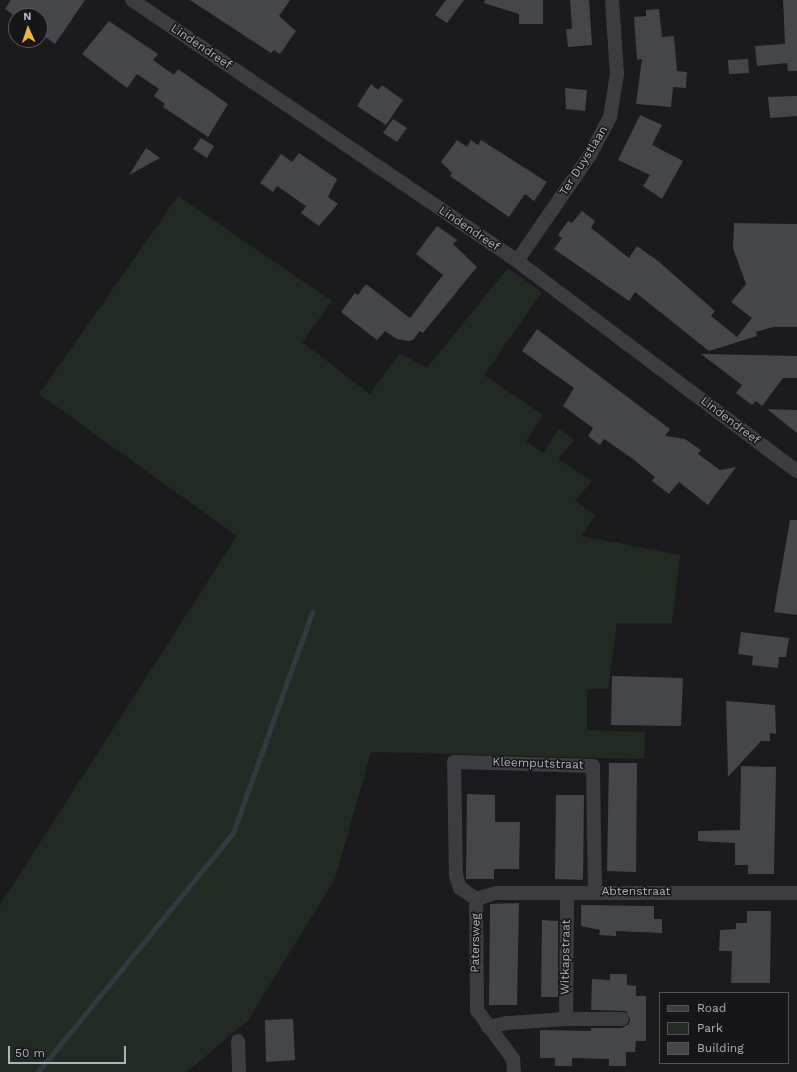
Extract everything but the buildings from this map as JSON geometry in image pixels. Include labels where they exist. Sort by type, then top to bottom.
[{"type":"street","name":"Lindendreef","points":[[132,0],[517,261],[797,471]]},
{"type":"street","name":"Ter Duystlaan","points":[[517,261],[590,155],[610,117],[617,74],[612,0]]},
{"type":"street","name":"Kleemputstraat","points":[[454,762],[593,766],[595,892]]},
{"type":"street","name":"Patersweg","points":[[454,762],[456,876],[460,888],[476,900],[475,997],[477,1010],[488,1027],[513,1059],[514,1072]]},
{"type":"street","name":"Abtenstraat","points":[[476,900],[496,893],[797,893]]},
{"type":"street","name":"Witkapstraat","points":[[566,1019],[567,894]]},
{"type":"street","points":[[488,1027],[507,1022],[566,1019],[622,1019]]},
{"type":"street","points":[[238,1041],[239,1072]]},
{"type":"green space","points":[[178,196],[332,301],[302,342],[370,394],[400,353],[427,368],[508,268],[542,292],[484,375],[543,415],[526,441],[543,453],[559,429],[574,440],[558,459],[592,481],[575,501],[595,516],[581,536],[680,555],[672,623],[617,623],[608,689],[587,689],[587,730],[645,732],[644,759],[371,752],[335,879],[248,1020],[187,1072],[0,1072],[0,905],[237,536],[39,394]]},
{"type":"waterway","points":[[38,1072],[233,833],[312,612]]}]
